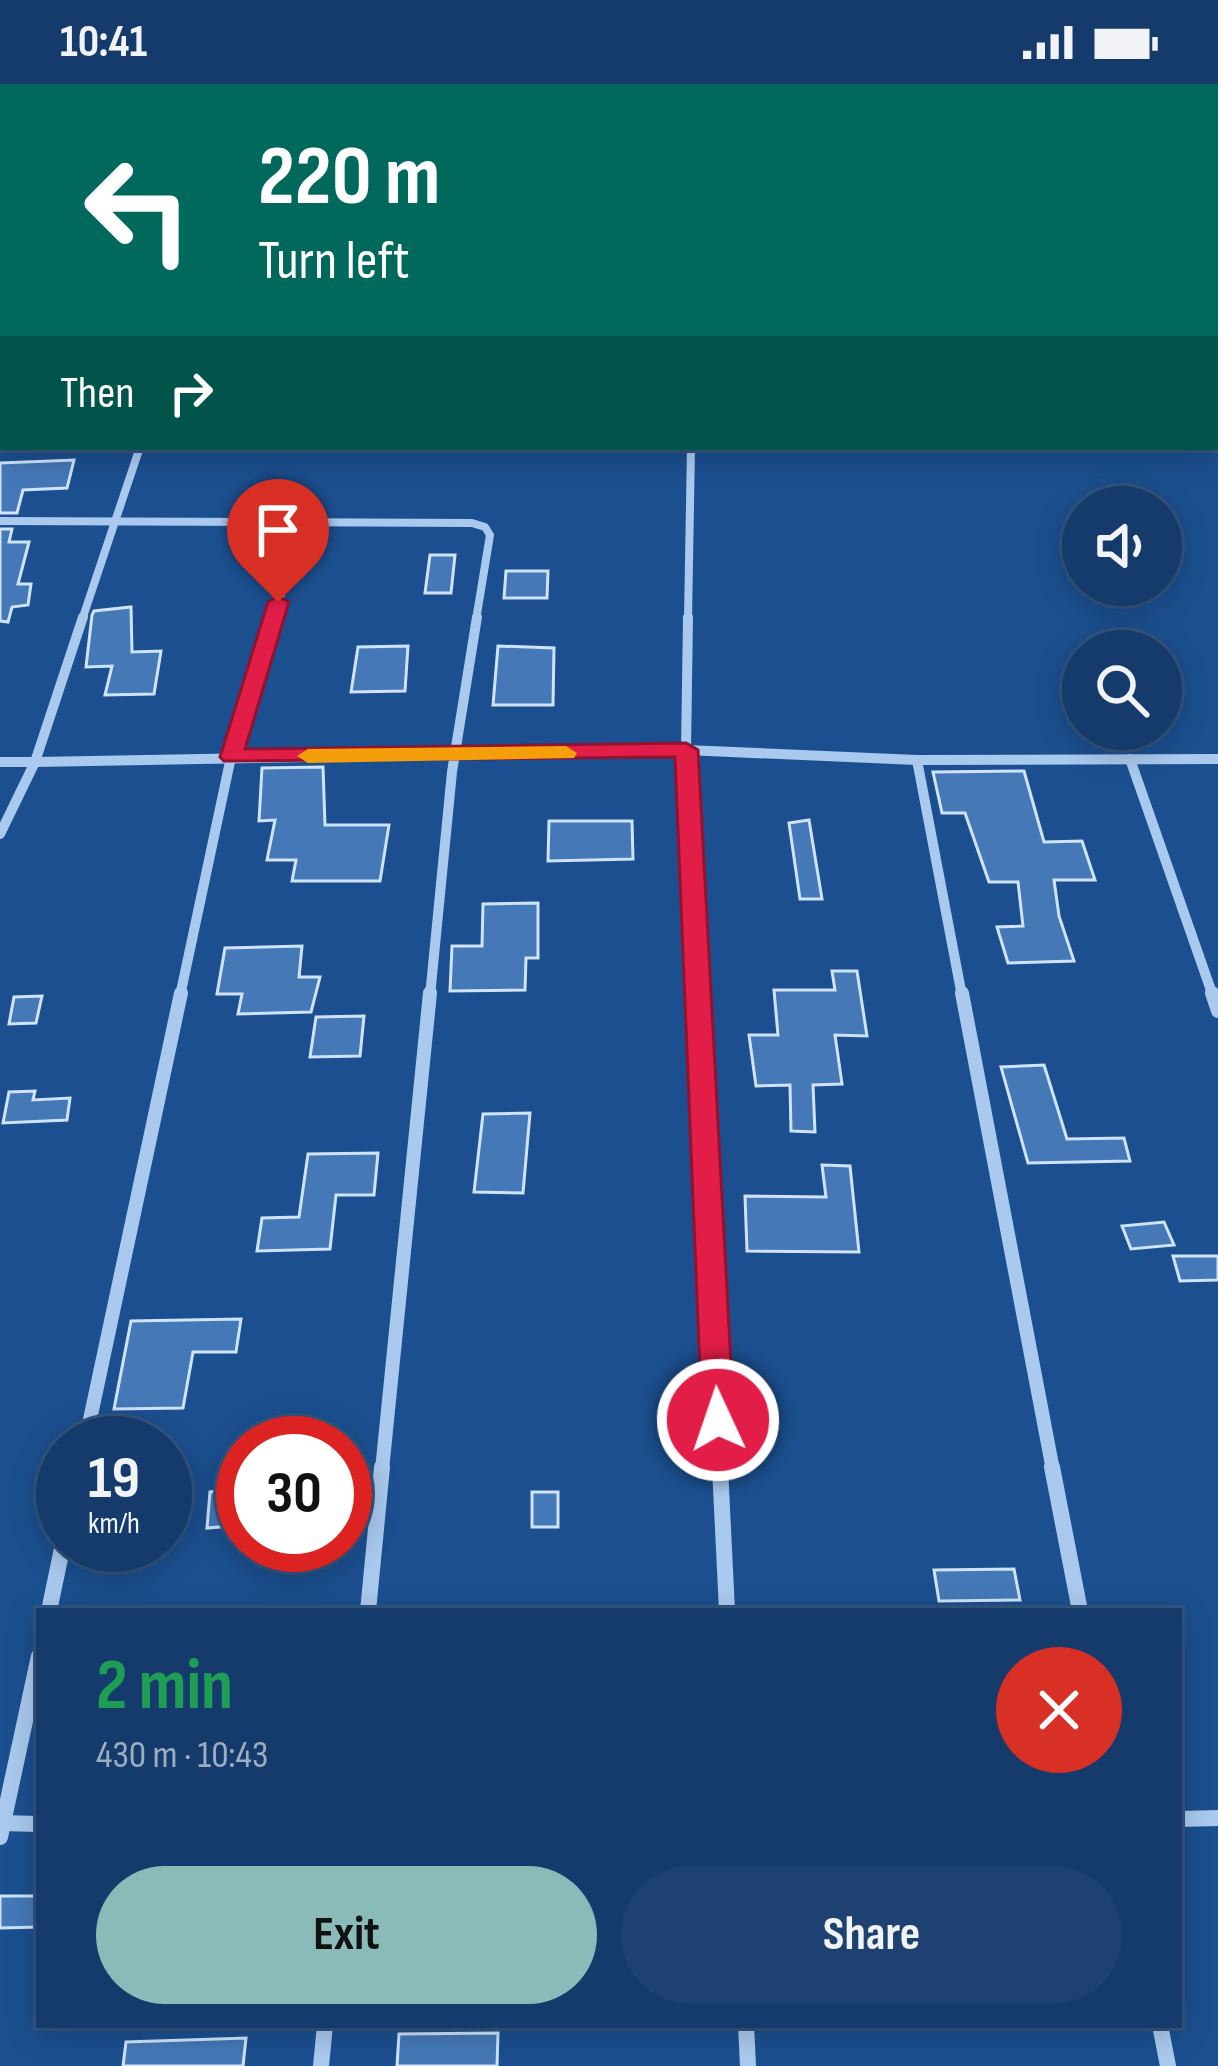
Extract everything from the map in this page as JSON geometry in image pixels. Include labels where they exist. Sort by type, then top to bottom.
[{"type":"street","points":[[0,833],[35,762],[139,450]]},
{"type":"street","points":[[691,450],[686,750],[728,1608]]},
{"type":"street","points":[[0,520],[472,523],[485,527],[490,535],[454,755],[368,1608]]},
{"type":"street","points":[[91,1416],[232,757],[302,525]]},
{"type":"street","points":[[0,762],[686,750],[917,760],[1218,759]]},
{"type":"street","points":[[1130,759],[1218,1011]]},
{"type":"street","points":[[917,760],[1079,1608]]},
{"type":"street","points":[[50,1608],[57,1572]]},
{"type":"street","points":[[36,1670],[1,1828],[36,1824]]},
{"type":"street","points":[[1182,1819],[1218,1818]]},
{"type":"street","points":[[321,2066],[325,2028]]},
{"type":"street","points":[[746,2028],[748,2066]]},
{"type":"street","points":[[1161,2028],[1168,2066]]},
{"type":"building","points":[[74,460],[67,488],[23,490],[17,513],[0,513],[0,463]]},
{"type":"building","points":[[0,529],[12,529],[9,542],[29,542],[18,584],[31,584],[28,605],[12,607],[8,622],[0,621]]},
{"type":"building","points":[[430,555],[455,555],[451,593],[425,593]]},
{"type":"building","points":[[506,571],[548,571],[547,598],[504,598]]},
{"type":"building","points":[[131,607],[132,652],[161,651],[154,694],[105,695],[112,666],[86,667],[92,615]]},
{"type":"building","points":[[408,646],[405,691],[351,692],[358,647]]},
{"type":"building","points":[[498,646],[554,648],[553,705],[493,705]]},
{"type":"building","points":[[323,767],[325,825],[389,825],[380,881],[292,881],[296,860],[267,860],[275,820],[259,821],[262,768]]},
{"type":"building","points":[[1024,771],[1044,842],[1082,841],[1095,880],[1054,880],[1059,916],[1074,961],[1008,963],[997,927],[1023,926],[1018,882],[989,882],[965,813],[942,813],[933,772]]},
{"type":"building","points":[[809,820],[822,899],[800,899],[789,823]]},
{"type":"building","points":[[549,821],[632,821],[633,859],[548,861]]},
{"type":"building","points":[[538,903],[538,958],[526,958],[525,990],[450,991],[452,946],[482,946],[483,904]]},
{"type":"building","points":[[302,946],[299,977],[320,977],[311,1012],[238,1014],[242,994],[217,994],[225,948]]},
{"type":"building","points":[[832,971],[857,971],[867,1036],[835,1035],[842,1084],[813,1085],[815,1132],[791,1131],[790,1085],[756,1086],[749,1035],[778,1035],[774,990],[835,990]]},
{"type":"building","points":[[42,996],[36,1023],[9,1024],[14,997]]},
{"type":"building","points":[[364,1016],[360,1056],[310,1057],[316,1017]]},
{"type":"building","points":[[1044,1065],[1067,1139],[1124,1138],[1130,1161],[1028,1163],[1001,1067]]},
{"type":"building","points":[[35,1091],[33,1100],[70,1098],[67,1120],[3,1123],[9,1092]]},
{"type":"building","points":[[530,1113],[523,1193],[474,1192],[483,1114]]},
{"type":"building","points":[[378,1153],[374,1195],[336,1195],[330,1249],[257,1251],[262,1218],[299,1217],[308,1154]]},
{"type":"building","points":[[822,1165],[850,1166],[859,1252],[747,1251],[745,1196],[826,1197]]},
{"type":"building","points":[[1164,1222],[1174,1245],[1131,1249],[1122,1226]]},
{"type":"building","points":[[1173,1256],[1218,1256],[1218,1280],[1180,1281]]},
{"type":"building","points":[[241,1319],[236,1352],[193,1352],[183,1408],[114,1409],[131,1321]]},
{"type":"building","points":[[216,1491],[216,1527],[207,1528],[210,1492]]},
{"type":"building","points":[[532,1492],[558,1492],[558,1527],[532,1527]]},
{"type":"building","points":[[1014,1569],[1020,1600],[939,1601],[934,1570]]},
{"type":"building","points":[[0,1896],[36,1896],[36,1927],[0,1928]]},
{"type":"building","points":[[498,2033],[497,2066],[397,2066],[399,2034]]},
{"type":"building","points":[[246,2038],[243,2066],[123,2066],[126,2042]]},
{"type":"slow traffic","points":[[308,756],[566,753]]},
{"type":"route","points":[[278,602],[232,757],[686,750],[718,1420]]}]
